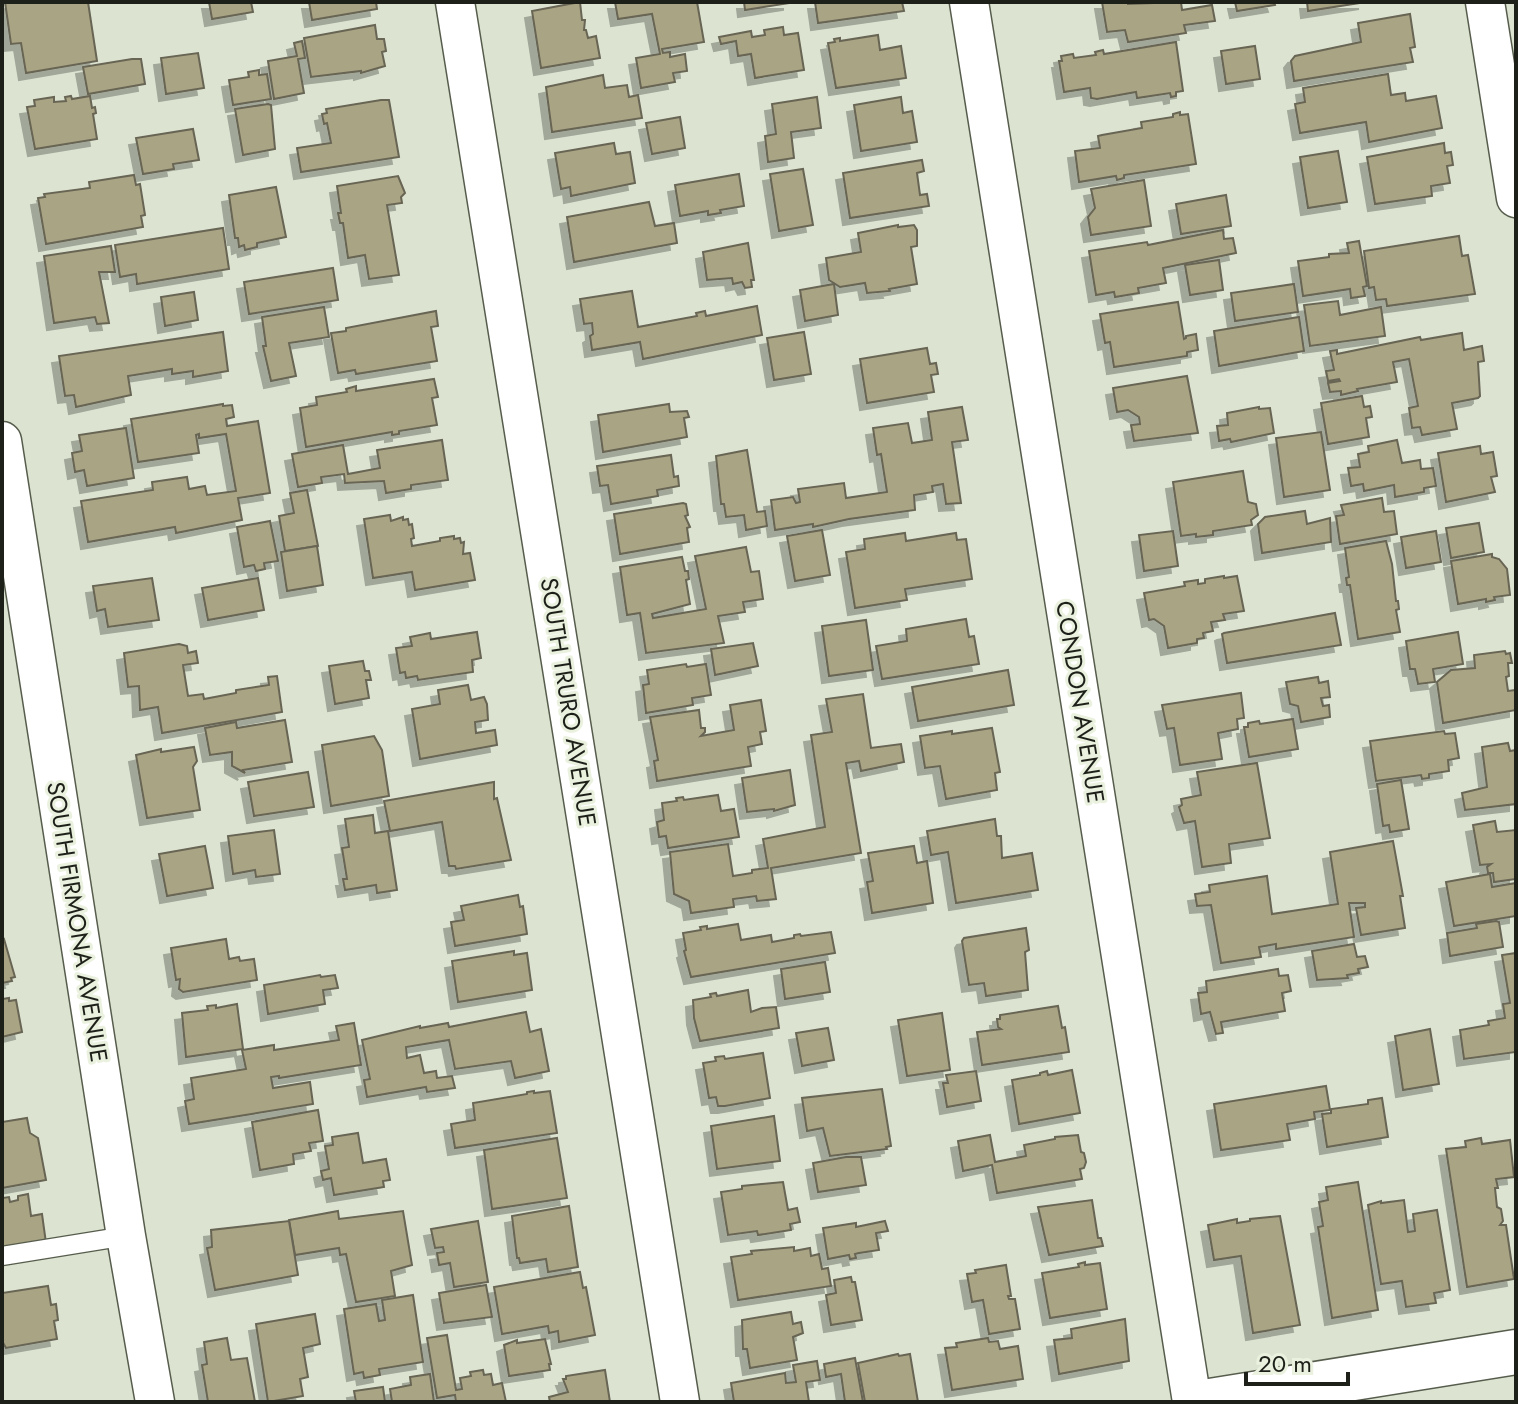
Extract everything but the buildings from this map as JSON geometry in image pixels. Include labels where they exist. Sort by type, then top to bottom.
[{"type":"street","name":"SOUTH TRURO AVENUE","points":[[455,2],[680,1402]]},
{"type":"street","name":"CONDON AVENUE","points":[[969,2],[1192,1402]]},
{"type":"street","points":[[1485,2],[1497,40],[1516,198]]},
{"type":"street","name":"SOUTH FIRMONA AVENUE","points":[[2,441],[126,1236],[155,1402]]},
{"type":"street","points":[[1204,1402],[1516,1352]]},
{"type":"lane","points":[[2,1256],[126,1236]]}]
